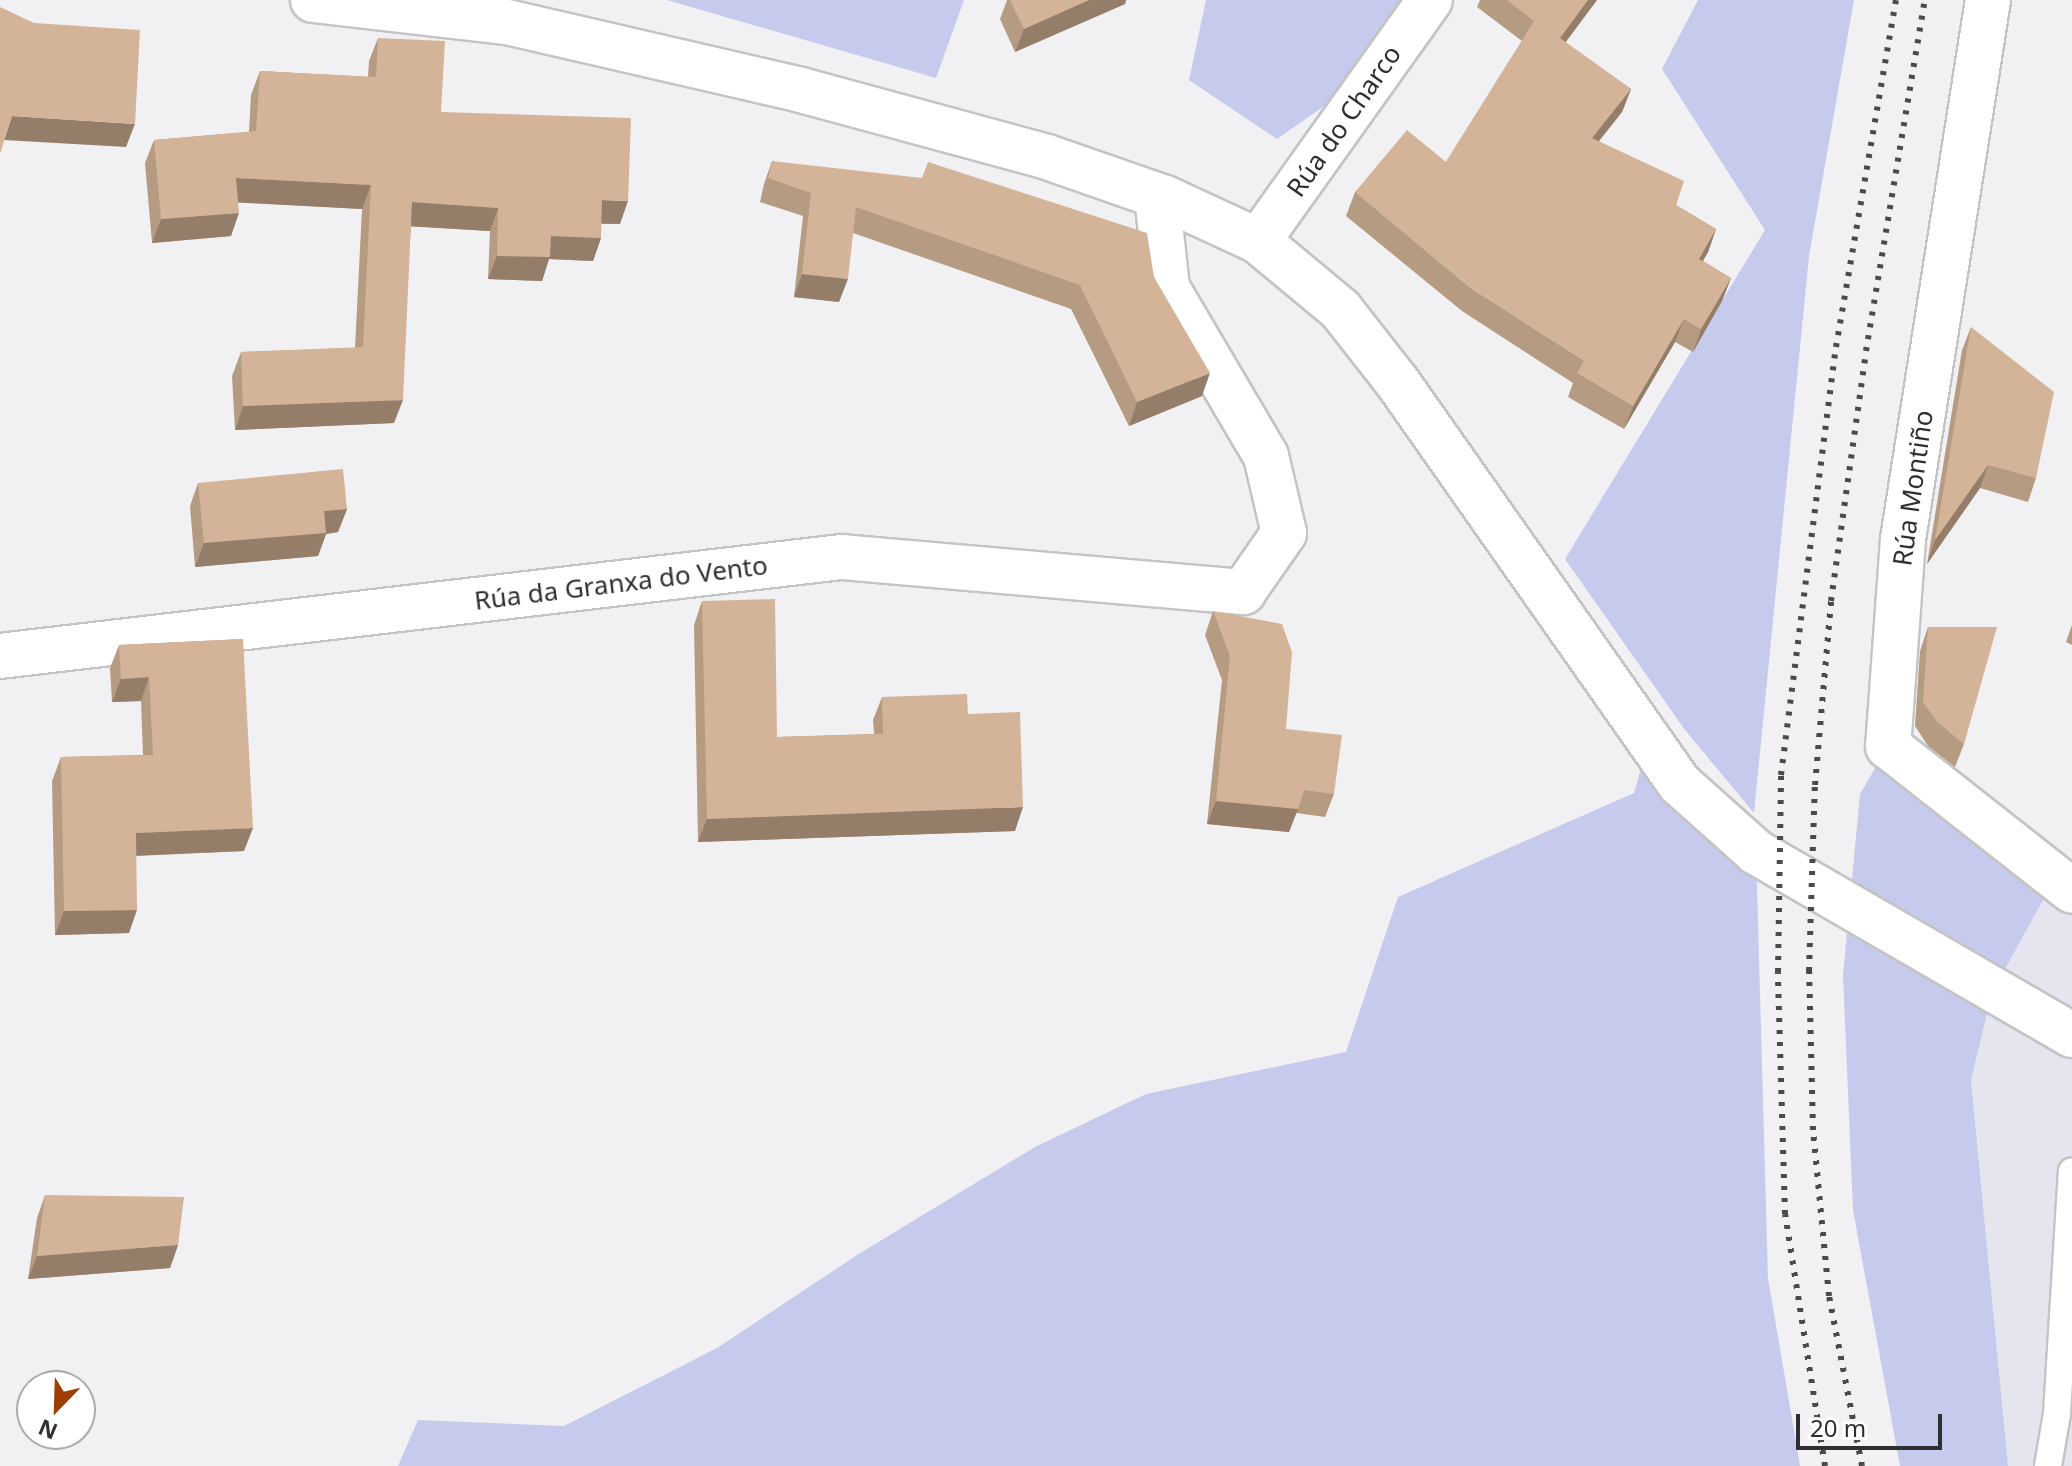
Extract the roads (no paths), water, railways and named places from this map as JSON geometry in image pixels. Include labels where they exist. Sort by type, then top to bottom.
[{"type":"street","points":[[313,0],[507,22],[655,53],[1047,157],[1157,196],[1258,241],[1340,309],[1398,383],[1680,784],[1756,852],[2072,1035]]},
{"type":"street","name":"Rúa do Charco","points":[[1258,241],[1430,0]]},
{"type":"street","name":"Rúa Montiño","points":[[1988,0],[1903,539],[1888,746],[2072,891]]},
{"type":"street","name":"Rúa da Granxa do Vento","points":[[0,656],[842,557],[1243,592],[1284,533],[1266,456],[1167,288],[1157,196]]},
{"type":"lane","points":[[2048,1466],[2058,1399],[2072,1171]]},
{"type":"railway","points":[[1825,1466],[1785,1214],[1778,972],[1781,775],[1836,347],[1896,0]]},
{"type":"railway","points":[[1862,1466],[1829,1296],[1813,1130],[1809,971],[1815,785],[1831,601],[1866,351],[1925,0]]}]
